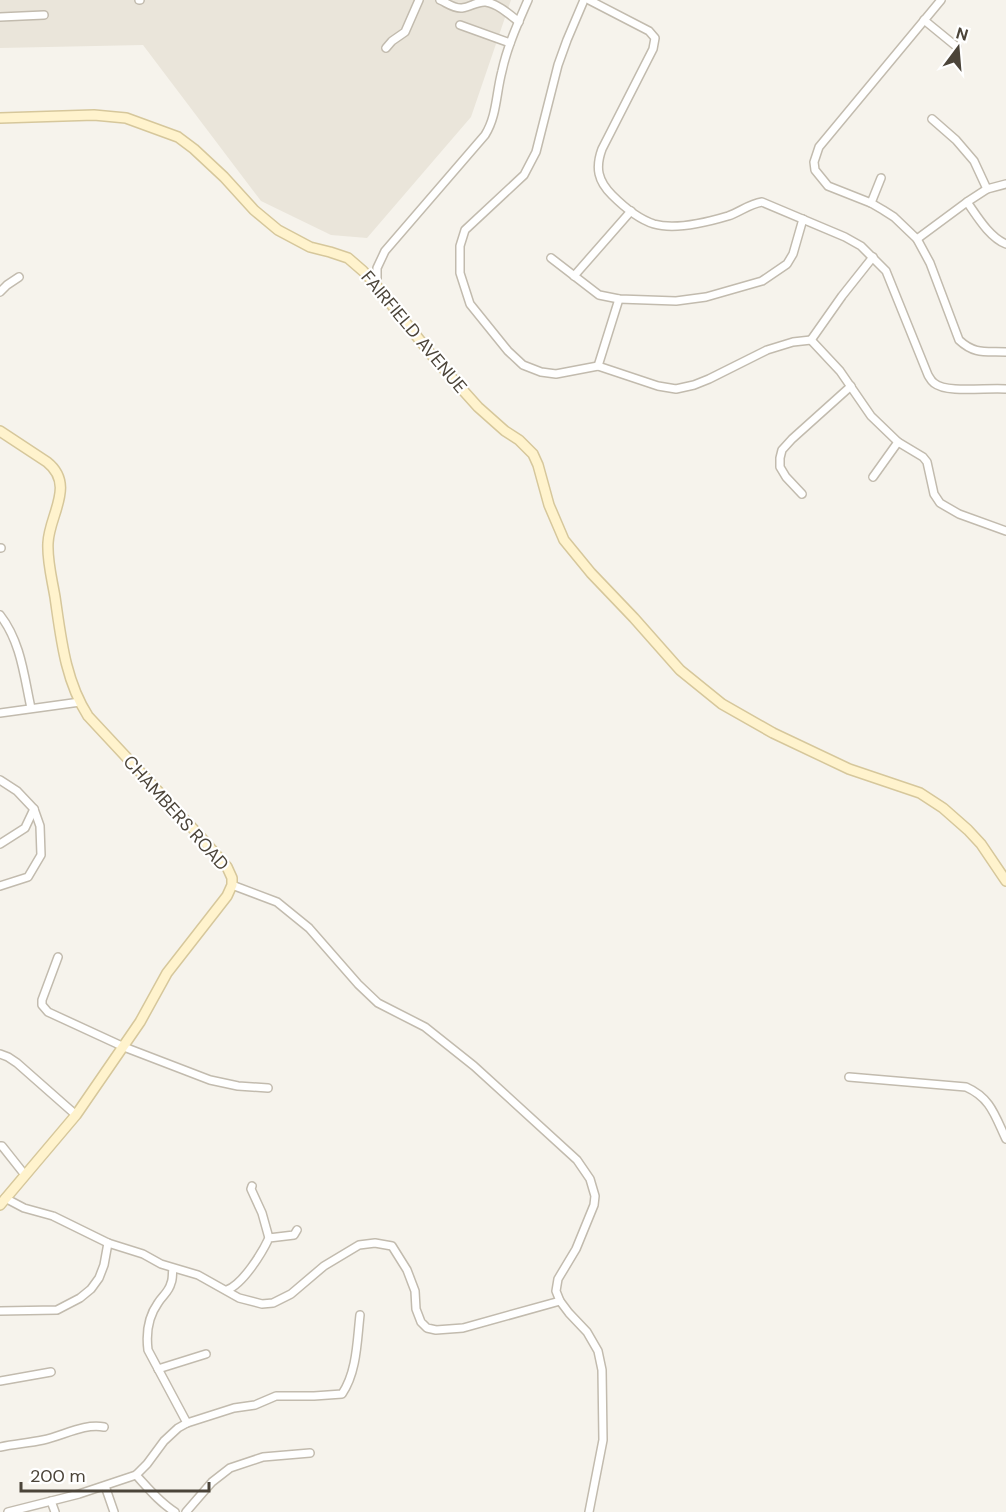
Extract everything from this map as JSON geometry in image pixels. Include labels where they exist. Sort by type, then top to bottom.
[{"type":"street","points":[[386,48],[405,32],[419,0]]},
{"type":"street","points":[[440,0],[460,8],[477,2],[490,3],[519,22]]},
{"type":"street","points":[[375,284],[377,268],[385,251],[491,125],[502,70],[510,43],[528,0]]},
{"type":"street","points":[[584,0],[558,65],[531,164],[524,175],[465,230],[460,246],[460,273],[470,304],[508,351],[523,365],[540,372],[556,374],[598,366],[658,386],[676,389],[694,385],[709,380],[767,350],[793,342],[811,340],[873,257]]},
{"type":"street","points":[[590,0],[649,31],[655,38],[653,49],[598,161],[598,170],[607,190],[631,212],[655,224],[669,226],[710,221],[730,215],[754,203],[762,202],[845,237],[861,246],[886,271],[928,375],[934,384],[960,390],[1006,389]]},
{"type":"street","points":[[941,0],[825,140],[816,154],[815,170],[828,186],[871,203],[894,217],[917,239],[930,262],[959,340],[967,348],[977,351],[1006,352]]},
{"type":"street","points":[[0,17],[44,15]]},
{"type":"street","points":[[924,20],[957,47]]},
{"type":"street","points":[[460,26],[510,43]]},
{"type":"street","name":"FAIRFIELD AVENUE","points":[[0,118],[94,115],[126,118],[178,136],[209,163],[254,210],[278,230],[310,247],[348,258],[375,284],[434,358],[478,407],[533,454],[549,505],[564,540],[591,573],[680,670],[722,704],[773,733],[849,769],[920,793],[943,808],[968,830],[981,844],[1006,880]]},
{"type":"street","points":[[932,119],[956,140],[974,161],[987,189]]},
{"type":"street","points":[[871,203],[881,178]]},
{"type":"street","points":[[917,239],[987,189],[1006,184]]},
{"type":"street","points":[[967,202],[988,230],[1006,244]]},
{"type":"street","points":[[574,276],[631,212]]},
{"type":"street","points":[[551,258],[599,295],[619,299],[676,301],[706,297],[762,281],[787,264],[793,254],[803,219]]},
{"type":"street","points":[[0,292],[19,278]]},
{"type":"street","points":[[598,366],[619,299]]},
{"type":"street","points":[[811,340],[840,371],[871,416],[898,442],[923,457],[927,462],[934,494],[940,503],[959,514],[1006,531]]},
{"type":"street","points":[[802,494],[780,467],[782,450],[851,386]]},
{"type":"street","name":"CHAMBERS ROAD","points":[[0,431],[53,466],[61,484],[61,495],[49,533],[49,559],[64,657],[80,702],[88,716],[227,867],[232,878],[232,885],[227,896],[167,974],[140,1022],[76,1114],[2,1202]]},
{"type":"street","points":[[873,477],[898,442]]},
{"type":"street","points":[[0,615],[7,624],[19,651],[31,708]]},
{"type":"street","points":[[0,713],[80,702]]},
{"type":"street","points":[[0,780],[17,792],[34,810],[40,826],[41,855],[28,877],[0,886]]},
{"type":"street","points":[[0,844],[25,828],[34,810]]},
{"type":"street","points":[[232,885],[277,902],[309,928],[358,984],[378,1003],[425,1027],[474,1066],[577,1160],[590,1179],[595,1196],[594,1205],[576,1249],[558,1279],[556,1290],[560,1301],[587,1332],[598,1351],[602,1370],[603,1440],[589,1512]]},
{"type":"street","points":[[58,957],[42,1000],[43,1008],[48,1012],[123,1047],[210,1080],[238,1086],[268,1088]]},
{"type":"street","points":[[0,1054],[17,1063],[76,1114]]},
{"type":"street","points":[[849,1077],[966,1087],[985,1098],[1006,1139]]},
{"type":"street","points":[[0,1146],[25,1175]]},
{"type":"street","points":[[227,1290],[233,1288],[241,1280],[269,1238],[262,1213],[250,1189],[252,1186]]},
{"type":"street","points":[[2,1202],[53,1216],[108,1243],[143,1254],[173,1269],[198,1275],[239,1298],[262,1304],[273,1303],[291,1294],[324,1266],[359,1245],[375,1243],[392,1246],[398,1255],[415,1291],[416,1309],[421,1322],[427,1328],[436,1330],[463,1328],[560,1301]]},
{"type":"street","points":[[269,1238],[294,1235],[297,1230]]},
{"type":"street","points":[[0,1311],[57,1310],[80,1298],[99,1278],[108,1243]]},
{"type":"street","points":[[173,1269],[172,1282],[167,1293],[153,1310],[147,1342],[148,1350],[187,1423]]},
{"type":"street","points":[[8,1512],[105,1486],[136,1474],[147,1464],[164,1441],[187,1423],[234,1408],[255,1405],[276,1395],[342,1394],[349,1384],[360,1315]]},
{"type":"street","points":[[158,1369],[206,1354]]},
{"type":"street","points":[[0,1381],[51,1372]]},
{"type":"street","points":[[0,1447],[42,1440],[86,1426],[104,1427]]},
{"type":"street","points":[[186,1512],[212,1482],[230,1468],[263,1457],[310,1453]]},
{"type":"street","points":[[136,1474],[155,1496],[175,1512]]},
{"type":"street","points":[[105,1486],[114,1512]]},
{"type":"street","points":[[51,1501],[55,1512]]},
{"type":"shaded area","points":[[0,0],[511,0],[471,117],[367,238],[331,235],[261,201],[143,45],[0,48]]}]
